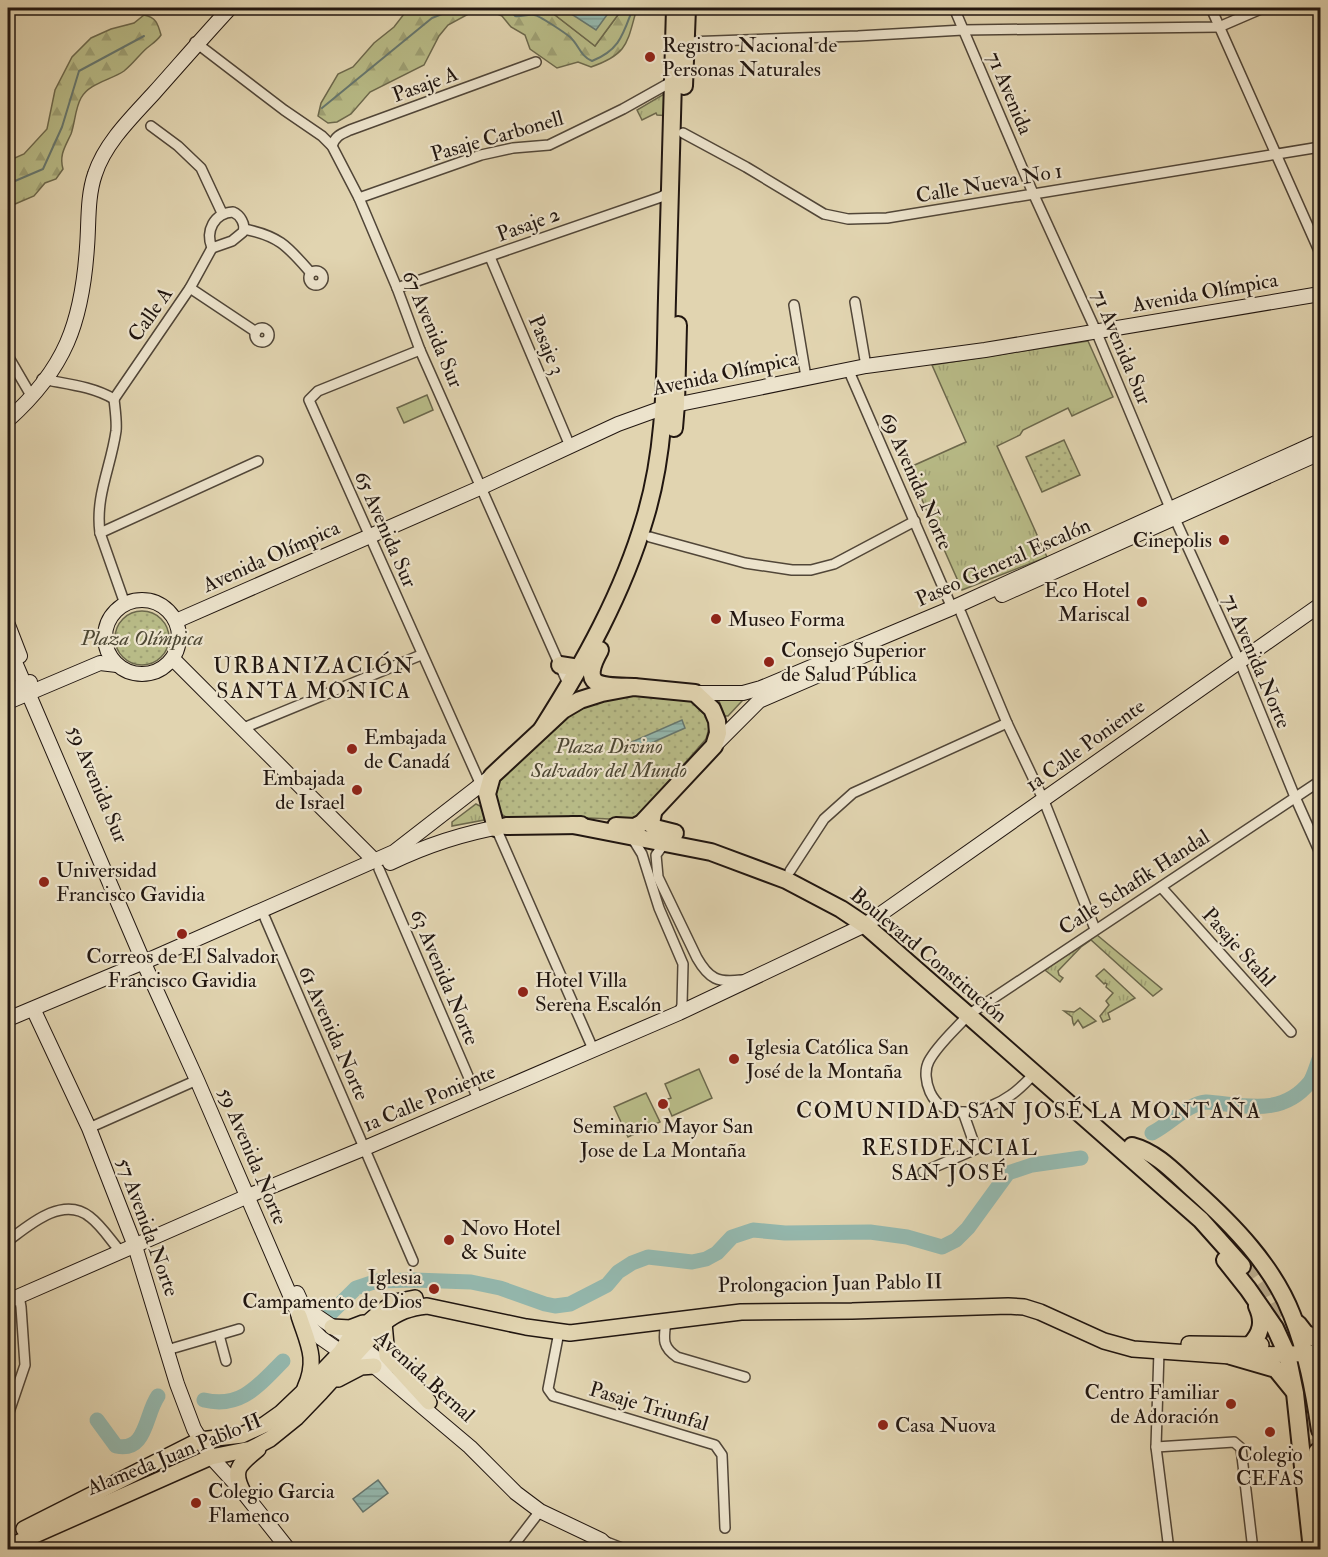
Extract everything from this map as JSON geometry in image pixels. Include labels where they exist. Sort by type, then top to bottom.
[{"type":"highway","points":[[542,729],[569,686],[610,610],[626,571],[646,517],[670,405],[670,192],[675,8]]},
{"type":"highway","points":[[634,687],[580,700],[563,710],[486,781],[487,794],[501,827],[573,825],[635,827],[653,813],[714,746],[718,733],[717,721],[712,709],[695,693],[634,687],[601,684],[592,678],[591,668],[625,604],[650,537],[666,477],[687,8]]},
{"type":"highway","points":[[560,665],[579,668]]},
{"type":"highway","name":"Boulevard Constitución","points":[[653,813],[651,824],[655,828],[721,845],[790,871],[842,898],[1126,1148],[1142,1179],[1213,1246],[1248,1289],[1286,1349],[1295,1393],[1312,1550]]},
{"type":"highway","name":"Boulevard Constitución","points":[[573,825],[666,841],[711,852],[813,892],[869,922]]},
{"type":"highway","name":"Boulevard Constitución","points":[[972,1012],[1035,1073],[1215,1219],[1236,1242],[1246,1263]]},
{"type":"highway","name":"Boulevard Constitución","points":[[1126,1148],[1143,1149],[1164,1163],[1224,1218],[1265,1268],[1309,1350],[1320,1430]]},
{"type":"highway","points":[[1248,1289],[1262,1318],[1261,1330],[1250,1345]]},
{"type":"highway","points":[[1293,1317],[1305,1333],[1320,1343]]},
{"type":"highway","points":[[1231,1356],[1276,1369],[1295,1393]]},
{"type":"highway","points":[[1316,1402],[1320,1375]]},
{"type":"highway","points":[[1319,1550],[1314,1452],[1320,1490]]},
{"type":"main road","name":"Prolongacion Juan Pablo II","points":[[351,1349],[395,1302],[422,1297],[570,1325],[699,1307],[750,1304],[1019,1300],[1059,1310],[1099,1330],[1131,1339],[1164,1344],[1250,1345],[1309,1350],[1320,1343]]},
{"type":"main road","name":"Prolongacion Juan Pablo II","points":[[381,1318],[405,1309],[428,1306],[559,1332],[582,1333],[766,1310],[852,1311],[1008,1306],[1040,1312],[1115,1344],[1133,1349],[1231,1356],[1286,1349]]},
{"type":"main road","points":[[299,1316],[312,1357],[311,1375],[302,1392]]},
{"type":"main road","points":[[332,1327],[350,1328],[381,1318],[387,1356],[429,1402]]},
{"type":"main road","name":"Alameda Juan Pablo II","points":[[8,1547],[211,1457],[251,1449],[270,1439],[296,1418],[321,1392],[351,1349]]},
{"type":"main road","name":"Alameda Juan Pablo II","points":[[8,1537],[200,1440],[226,1438],[253,1431],[281,1413],[351,1349]]},
{"type":"main road","points":[[321,1392],[347,1373],[361,1367],[374,1366]]},
{"type":"main road","points":[[243,1492],[237,1482],[237,1471],[241,1463],[270,1439]]},
{"type":"street","points":[[195,42],[221,8]]},
{"type":"street","points":[[8,420],[28,401],[43,379],[56,356],[72,316],[79,286],[87,184],[94,160],[114,131],[195,42],[230,8]]},
{"type":"street","name":"71 Avenida","points":[[954,8],[1033,193]]},
{"type":"street","points":[[1211,8],[1278,153],[1320,253]]},
{"type":"street","points":[[686,42],[963,30],[1219,27],[1263,8]]},
{"type":"street","name":"67 Avenida Sur","points":[[195,42],[322,136],[332,146],[359,198],[420,350],[569,686]]},
{"type":"street","name":"Pasaje A","points":[[332,146],[338,136],[350,130],[536,62]]},
{"type":"street","name":"Pasaje Carbonell","points":[[359,198],[481,155],[513,148],[549,145],[614,114],[673,81]]},
{"type":"street","points":[[151,126],[178,146],[201,168],[222,213]]},
{"type":"street","name":"Calle Nueva No 1","points":[[682,133],[746,167],[824,214],[848,219],[887,218],[1320,147]]},
{"type":"street","name":"Pasaje 2","points":[[397,288],[490,258],[662,197],[670,192]]},
{"type":"street","name":"71 Avenida Sur","points":[[1033,193],[1096,331],[1172,513]]},
{"type":"street","points":[[222,213],[237,214],[243,222],[244,229],[235,239],[212,248],[209,238],[210,231],[222,213]]},
{"type":"street","points":[[244,229],[280,241],[311,273]]},
{"type":"street","name":"Calle A","points":[[114,399],[190,288],[212,248]]},
{"type":"street","name":"Pasaje 3","points":[[490,258],[570,446]]},
{"type":"street","points":[[190,288],[256,332]]},
{"type":"street","name":"Avenida Olímpica","points":[[176,621],[482,487],[639,415],[670,405],[848,369],[985,350],[1320,294]]},
{"type":"street","points":[[855,302],[866,366]]},
{"type":"street","points":[[794,305],[806,377]]},
{"type":"street","name":"65 Avenida Sur","points":[[420,350],[318,391],[309,400],[421,655],[486,781]]},
{"type":"street","points":[[8,356],[29,392]]},
{"type":"street","name":"69 Avenida Norte","points":[[848,369],[1044,801],[1095,929]]},
{"type":"street","points":[[8,415],[43,379]]},
{"type":"street","points":[[43,379],[104,393],[114,399],[116,430],[101,492],[98,521],[100,533],[125,604]]},
{"type":"street","name":"Paseo General Escalón","points":[[695,693],[737,694],[752,691],[1062,570],[1320,441]]},
{"type":"street","name":"Paseo General Escalón","points":[[1172,513],[1320,453]]},
{"type":"street","points":[[100,533],[258,461]]},
{"type":"street","name":"71 Avenida Norte","points":[[1172,513],[1239,660],[1320,853]]},
{"type":"street","points":[[650,537],[745,563],[792,570],[811,570],[834,564],[915,521]]},
{"type":"street","points":[[8,692],[29,688],[100,663],[117,665],[132,673],[149,674],[160,670],[172,659],[178,649],[180,638],[176,621],[169,611],[154,602],[136,601],[125,604],[110,619],[100,652],[29,688],[8,702]]},
{"type":"street","name":"1a Calle Poniente","points":[[13,1299],[250,1195],[679,1013],[869,922],[1320,605]]},
{"type":"street","name":"Paseo General Escalón","points":[[714,746],[759,701],[956,610]]},
{"type":"street","name":"59 Avenida Sur","points":[[8,625],[29,688]]},
{"type":"street","points":[[105,640],[109,654],[117,665]]},
{"type":"street","name":"59 Avenida Sur","points":[[8,646],[29,688],[149,964]]},
{"type":"street","points":[[241,729],[421,655]]},
{"type":"street","points":[[172,659],[377,865]]},
{"type":"street","points":[[790,871],[824,819],[853,793],[1007,723]]},
{"type":"street","points":[[8,1019],[265,918],[377,865],[486,781]]},
{"type":"street","name":"Calle Schafik Handal","points":[[963,1112],[950,1110],[936,1101],[927,1085],[926,1078],[929,1060],[972,1012],[1320,781]]},
{"type":"street","points":[[8,1027],[377,865],[435,843],[501,827],[593,1049]]},
{"type":"street","points":[[631,836],[642,854],[659,908],[683,964],[682,1005],[679,1013]]},
{"type":"street","points":[[666,841],[656,855],[658,877],[704,970],[716,979],[727,982],[747,980]]},
{"type":"street","name":"63 Avenida Norte","points":[[377,865],[478,1099]]},
{"type":"street","name":"Pasaje Stahl","points":[[1161,887],[1291,1032]]},
{"type":"street","name":"61 Avenida Norte","points":[[265,918],[413,1261]]},
{"type":"street","name":"59 Avenida Norte","points":[[149,964],[197,1080],[302,1304],[332,1327],[351,1349]]},
{"type":"street","name":"59 Avenida Norte","points":[[149,964],[250,1195],[299,1316],[321,1338],[351,1349]]},
{"type":"street","name":"57 Avenida Norte","points":[[36,1015],[89,1128],[135,1245],[177,1384],[200,1440],[211,1457],[243,1492],[289,1550]]},
{"type":"street","points":[[923,1172],[975,1149],[963,1112],[985,1109],[1001,1102],[1023,1086],[1035,1073]]},
{"type":"street","points":[[89,1128],[197,1080]]},
{"type":"street","points":[[8,1241],[34,1222],[50,1213],[64,1209],[90,1216],[121,1252]]},
{"type":"street","points":[[8,1415],[25,1365],[21,1307],[13,1299]]},
{"type":"street","points":[[666,1321],[664,1342],[668,1351],[677,1357],[745,1377]]},
{"type":"street","points":[[167,1350],[239,1329]]},
{"type":"street","name":"Pasaje Triunfal","points":[[559,1332],[548,1389],[553,1396],[719,1448],[722,1455],[725,1528]]},
{"type":"street","points":[[219,1335],[226,1361]]},
{"type":"street","name":"Avenida Bernal","points":[[351,1349],[470,1447],[516,1493],[540,1511],[606,1545]]},
{"type":"street","name":"Avenida Bernal","points":[[351,1349],[429,1402],[453,1424],[470,1447]]},
{"type":"street","points":[[1159,1352],[1156,1447],[1169,1550]]},
{"type":"street","points":[[1156,1447],[1234,1442],[1238,1444],[1241,1448],[1253,1550]]},
{"type":"street","points":[[510,1550],[540,1511]]},
{"type":"street","points":[[606,1545],[627,1550]]},
{"type":"green space","points":[[414,8],[546,8],[595,46],[623,8],[637,8],[628,38],[620,52],[591,67],[578,62],[557,68],[530,49],[525,35],[511,27],[502,16],[491,11],[472,12],[448,25],[439,36],[424,65],[370,92],[351,114],[337,122],[328,123],[318,116],[321,103],[338,74],[353,67],[374,43],[394,27],[404,14]]},
{"type":"green space","points":[[546,8],[623,8],[595,46]]},
{"type":"green space","points":[[144,15],[156,22],[161,35],[124,71],[95,85],[85,93],[79,102],[71,134],[63,151],[63,169],[56,179],[45,183],[34,196],[8,207],[8,161],[24,154],[47,129],[55,90],[72,57],[91,38],[111,29],[134,23]]},
{"type":"green space","points":[[664,94],[668,96],[670,116],[656,113],[642,120],[637,110]]},
{"type":"green space","points":[[1088,341],[1113,397],[1072,416],[1068,408],[1023,430],[1020,435],[997,446],[1047,557],[962,590],[908,468],[966,442],[932,365]]},
{"type":"green space","points":[[427,395],[433,410],[404,423],[397,408]]},
{"type":"green space","points":[[1064,440],[1080,475],[1042,492],[1026,457]]},
{"type":"green space","name":"Plaza Olímpica","points":[[137,611],[147,611],[157,615],[165,623],[169,638],[165,653],[157,661],[147,665],[137,665],[127,661],[119,653],[115,643],[115,633],[119,623],[127,615]]},
{"type":"green space","name":"Plaza Divino Salvador del Mundo","points":[[610,694],[679,695],[704,707],[710,725],[706,739],[643,811],[630,820],[568,817],[509,819],[501,814],[493,800],[497,783],[560,717]]},
{"type":"green space","points":[[721,699],[740,699],[742,701],[728,716],[725,716],[719,701]]},
{"type":"green space","points":[[476,804],[480,806],[485,816],[484,820],[452,826],[452,822]]},
{"type":"green space","points":[[1097,935],[1162,989],[1153,996],[1091,940],[1058,971],[1063,978],[1060,982],[1045,970]]},
{"type":"green space","points":[[1104,969],[1135,998],[1108,1013],[1110,1019],[1103,1022],[1100,1016],[1109,1005],[1106,1001],[1113,993],[1106,987],[1107,984],[1096,976]]},
{"type":"green space","points":[[1080,1008],[1096,1021],[1083,1028],[1078,1020],[1074,1025],[1072,1017],[1064,1011],[1074,1012]]},
{"type":"green space","points":[[699,1069],[712,1098],[672,1116],[665,1100],[671,1098],[665,1084]]},
{"type":"green space","points":[[646,1093],[660,1122],[628,1137],[614,1107]]},
{"type":"water","points":[[562,8],[612,8],[596,30]]},
{"type":"water","points":[[682,720],[685,728],[631,752],[627,744]]},
{"type":"water","points":[[378,1480],[388,1493],[363,1512],[353,1499]]},
{"type":"waterway","points":[[322,108],[432,18],[457,8]]},
{"type":"waterway","points":[[509,8],[515,16],[534,15],[552,24],[570,37],[592,61],[615,46],[633,8]]},
{"type":"waterway","points":[[8,184],[43,169],[62,127],[79,71],[144,36]]},
{"type":"waterway","points":[[1152,1133],[1185,1110],[1206,1102],[1262,1106],[1287,1100],[1299,1093],[1310,1082],[1320,1057]]},
{"type":"waterway","points":[[329,1315],[356,1288],[377,1281],[471,1282],[500,1288],[545,1304],[555,1306],[570,1304],[607,1285],[618,1272],[632,1263],[648,1257],[692,1262],[706,1259],[717,1253],[732,1237],[753,1230],[785,1233],[870,1232],[907,1237],[942,1247],[956,1240],[968,1228],[1008,1173],[1032,1165],[1081,1158]]},
{"type":"waterway","points":[[204,1400],[217,1402],[239,1398],[257,1386],[283,1361]]},
{"type":"waterway","points":[[97,1420],[116,1446],[126,1447],[134,1444],[144,1430],[158,1396]]},
{"type":"tunnel","points":[[1250,1261],[1268,1287],[1295,1340]]},
{"type":"tunnel","points":[[1311,1415],[1317,1452]]},
{"type":"place","name":"Registro Nacional de Personas Naturales","points":[[650,57]]},
{"type":"place","name":"Cinepolis","points":[[1224,540]]},
{"type":"place","name":"Eco Hotel Mariscal","points":[[1142,602]]},
{"type":"place","name":"Museo Forma","points":[[716,619]]},
{"type":"place","name":"Consejo Superior de Salud Pública","points":[[769,662]]},
{"type":"place","name":"Embajada de Canadá","points":[[352,749]]},
{"type":"place","name":"Embajada de Israel","points":[[357,790]]},
{"type":"place","name":"Universidad Francisco Gavidia","points":[[44,882]]},
{"type":"place","name":"Correos de El Salvador Francisco Gavidia","points":[[182,934]]},
{"type":"place","name":"Hotel Villa Serena Escalón","points":[[523,992]]},
{"type":"place","name":"Iglesia Católica San José de la Montaña","points":[[734,1059]]},
{"type":"place","name":"Seminario Mayor San Jose de La Montaña","points":[[663,1104]]},
{"type":"place","name":"Novo Hotel & Suite","points":[[449,1240]]},
{"type":"place","name":"Iglesia Campamento de Dios","points":[[434,1289]]},
{"type":"place","name":"Centro Familiar de Adoración","points":[[1231,1404]]},
{"type":"place","name":"Casa Nuova","points":[[883,1425]]},
{"type":"place","name":"Colegio CEFAS","points":[[1270,1432]]},
{"type":"place","name":"Colegio Garcia Flamenco","points":[[196,1503]]},
{"type":"district","name":"URBANIZACIÓN SANTA MONICA","points":[[314,678]]},
{"type":"district","name":"COMUNIDAD SAN JOSÉ LA MONTAÑA","points":[[1029,1110]]},
{"type":"district","name":"RESIDENCIAL SAN JOSÉ","points":[[950,1160]]}]
